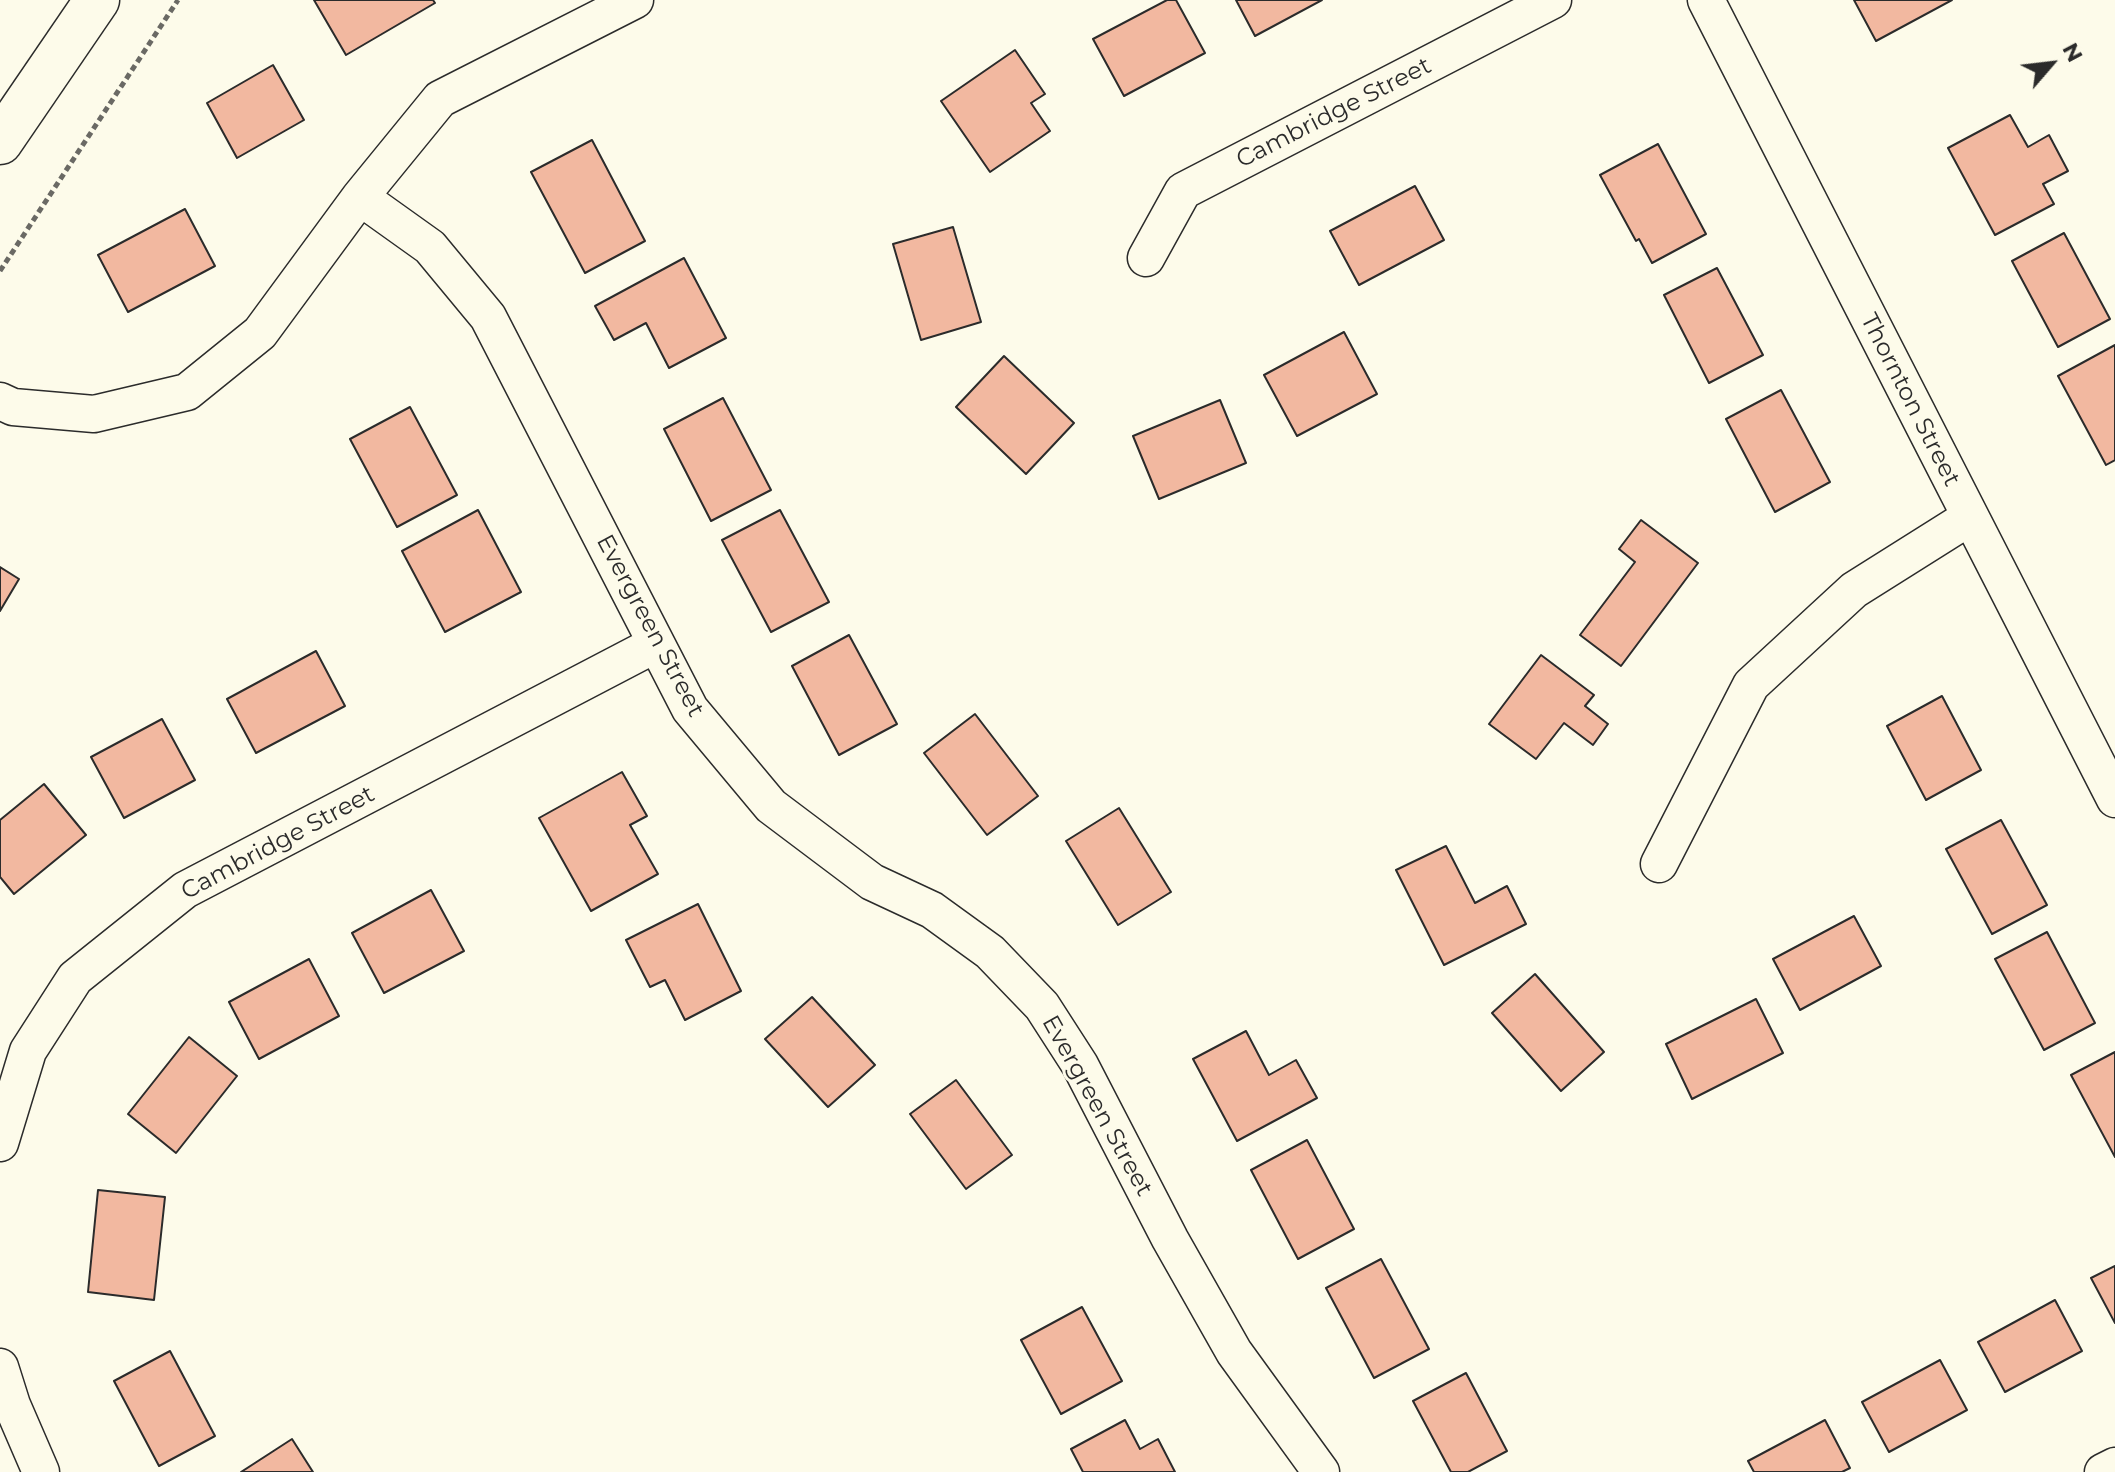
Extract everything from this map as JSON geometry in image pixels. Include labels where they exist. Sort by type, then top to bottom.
[{"type":"main road","points":[[0,142],[97,0]]},
{"type":"street","points":[[0,401],[13,407],[94,414],[187,392],[260,333],[360,197],[440,99],[635,0]]},
{"type":"street","name":"Cambridge Street","points":[[1146,258],[1183,191],[1553,0]]},
{"type":"street","name":"Thornton Street","points":[[1706,0],[2115,799]]},
{"type":"street","name":"Evergreen Street","points":[[360,197],[430,247],[488,317],[690,709],[771,806],[872,882],[932,910],[990,952],[1042,1006],[1080,1065],[1170,1239],[1234,1352],[1321,1472]]},
{"type":"street","points":[[1659,864],[1751,685],[1854,590],[1970,517]]},
{"type":"street","name":"Cambridge Street","points":[[0,1143],[28,1051],[75,978],[185,890],[656,644]]},
{"type":"street","points":[[0,1367],[12,1405],[41,1472]]},
{"type":"street","points":[[2103,1472],[2115,1466]]},
{"type":"path","points":[[0,271],[178,0]]},
{"type":"building","points":[[314,0],[433,0],[435,3],[346,55]]},
{"type":"building","points":[[1167,0],[1176,0],[1205,53],[1124,96],[1093,39]]},
{"type":"building","points":[[1236,0],[1322,0],[1255,36]]},
{"type":"building","points":[[1854,0],[1952,0],[1876,41]]},
{"type":"building","points":[[1015,50],[1045,94],[1031,103],[1050,131],[990,172],[941,101]]},
{"type":"building","points":[[273,65],[304,120],[237,158],[207,103]]},
{"type":"building","points":[[2010,115],[2028,147],[2049,135],[2068,171],[2043,184],[2054,204],[1995,235],[1948,148]]},
{"type":"building","points":[[592,140],[645,241],[585,273],[531,172]]},
{"type":"building","points":[[1658,144],[1706,234],[1652,263],[1639,239],[1636,241],[1600,175]]},
{"type":"building","points":[[1415,186],[1444,240],[1359,285],[1330,231]]},
{"type":"building","points":[[185,209],[215,266],[128,312],[98,255]]},
{"type":"building","points":[[953,227],[981,322],[921,340],[893,244]]},
{"type":"building","points":[[2064,233],[2110,319],[2058,347],[2012,261]]},
{"type":"building","points":[[684,258],[726,338],[669,368],[646,323],[614,340],[595,306]]},
{"type":"building","points":[[1717,268],[1763,355],[1709,383],[1664,295]]},
{"type":"building","points":[[1344,332],[1377,394],[1297,436],[1264,375]]},
{"type":"building","points":[[2115,345],[2115,460],[2106,465],[2058,376]]},
{"type":"building","points":[[1004,356],[1074,423],[1026,474],[956,407]]},
{"type":"building","points":[[1781,390],[1830,482],[1775,512],[1726,419]]},
{"type":"building","points":[[723,398],[771,490],[711,521],[664,429]]},
{"type":"building","points":[[1220,400],[1246,463],[1159,499],[1133,436]]},
{"type":"building","points":[[410,407],[457,495],[397,527],[350,439]]},
{"type":"building","points":[[478,510],[521,592],[445,632],[402,551]]},
{"type":"building","points":[[780,510],[829,602],[771,632],[722,540]]},
{"type":"building","points":[[1641,520],[1698,563],[1621,666],[1580,635],[1635,562],[1619,549]]},
{"type":"building","points":[[0,567],[19,579],[0,611]]},
{"type":"building","points":[[849,635],[897,724],[839,755],[792,666]]},
{"type":"building","points":[[316,651],[345,706],[256,753],[227,699]]},
{"type":"building","points":[[1541,655],[1594,695],[1585,706],[1608,724],[1593,745],[1564,723],[1536,759],[1489,724]]},
{"type":"building","points":[[1942,696],[1981,770],[1926,800],[1887,726]]},
{"type":"building","points":[[975,714],[1038,796],[987,835],[924,753]]},
{"type":"building","points":[[162,719],[195,780],[124,818],[91,757]]},
{"type":"building","points":[[622,772],[647,816],[630,825],[658,874],[591,911],[539,818]]},
{"type":"building","points":[[44,784],[86,835],[14,894],[0,877],[0,820]]},
{"type":"building","points":[[1119,808],[1171,892],[1118,925],[1066,841]]},
{"type":"building","points":[[2001,820],[2047,905],[1992,934],[1946,849]]},
{"type":"building","points":[[1446,846],[1475,903],[1507,886],[1526,924],[1444,965],[1396,870]]},
{"type":"building","points":[[431,890],[464,951],[384,993],[352,933]]},
{"type":"building","points":[[698,904],[741,991],[685,1020],[665,980],[650,987],[626,940]]},
{"type":"building","points":[[1854,916],[1881,966],[1800,1010],[1773,959]]},
{"type":"building","points":[[2047,932],[2095,1023],[2044,1050],[1995,959]]},
{"type":"building","points":[[309,959],[339,1016],[259,1059],[229,1002]]},
{"type":"building","points":[[1535,974],[1604,1052],[1561,1091],[1492,1013]]},
{"type":"building","points":[[812,997],[875,1065],[828,1107],[765,1039]]},
{"type":"building","points":[[1756,999],[1783,1053],[1692,1099],[1666,1044]]},
{"type":"building","points":[[1246,1031],[1269,1075],[1296,1060],[1317,1098],[1237,1141],[1193,1059]]},
{"type":"building","points":[[189,1037],[237,1076],[176,1153],[128,1114]]},
{"type":"building","points":[[2115,1052],[2115,1157],[2071,1075]]},
{"type":"building","points":[[956,1080],[1012,1155],[966,1189],[910,1114]]},
{"type":"building","points":[[1307,1140],[1354,1229],[1298,1259],[1251,1170]]},
{"type":"building","points":[[98,1190],[165,1197],[154,1300],[88,1292]]},
{"type":"building","points":[[1381,1259],[1429,1349],[1374,1378],[1326,1288]]},
{"type":"building","points":[[2115,1266],[2115,1323],[2091,1278]]},
{"type":"building","points":[[2055,1300],[2082,1351],[2005,1392],[1978,1342]]},
{"type":"building","points":[[1082,1307],[1122,1381],[1061,1414],[1021,1340]]},
{"type":"building","points":[[170,1351],[215,1436],[159,1466],[114,1381]]},
{"type":"building","points":[[1940,1360],[1967,1410],[1889,1452],[1862,1402]]},
{"type":"building","points":[[1466,1373],[1507,1451],[1468,1472],[1451,1472],[1413,1401]]},
{"type":"building","points":[[1125,1420],[1140,1449],[1158,1439],[1175,1472],[1083,1472],[1071,1449]]},
{"type":"building","points":[[1825,1420],[1850,1468],[1842,1472],[1754,1472],[1748,1461]]},
{"type":"building","points":[[292,1439],[313,1472],[241,1472]]}]
